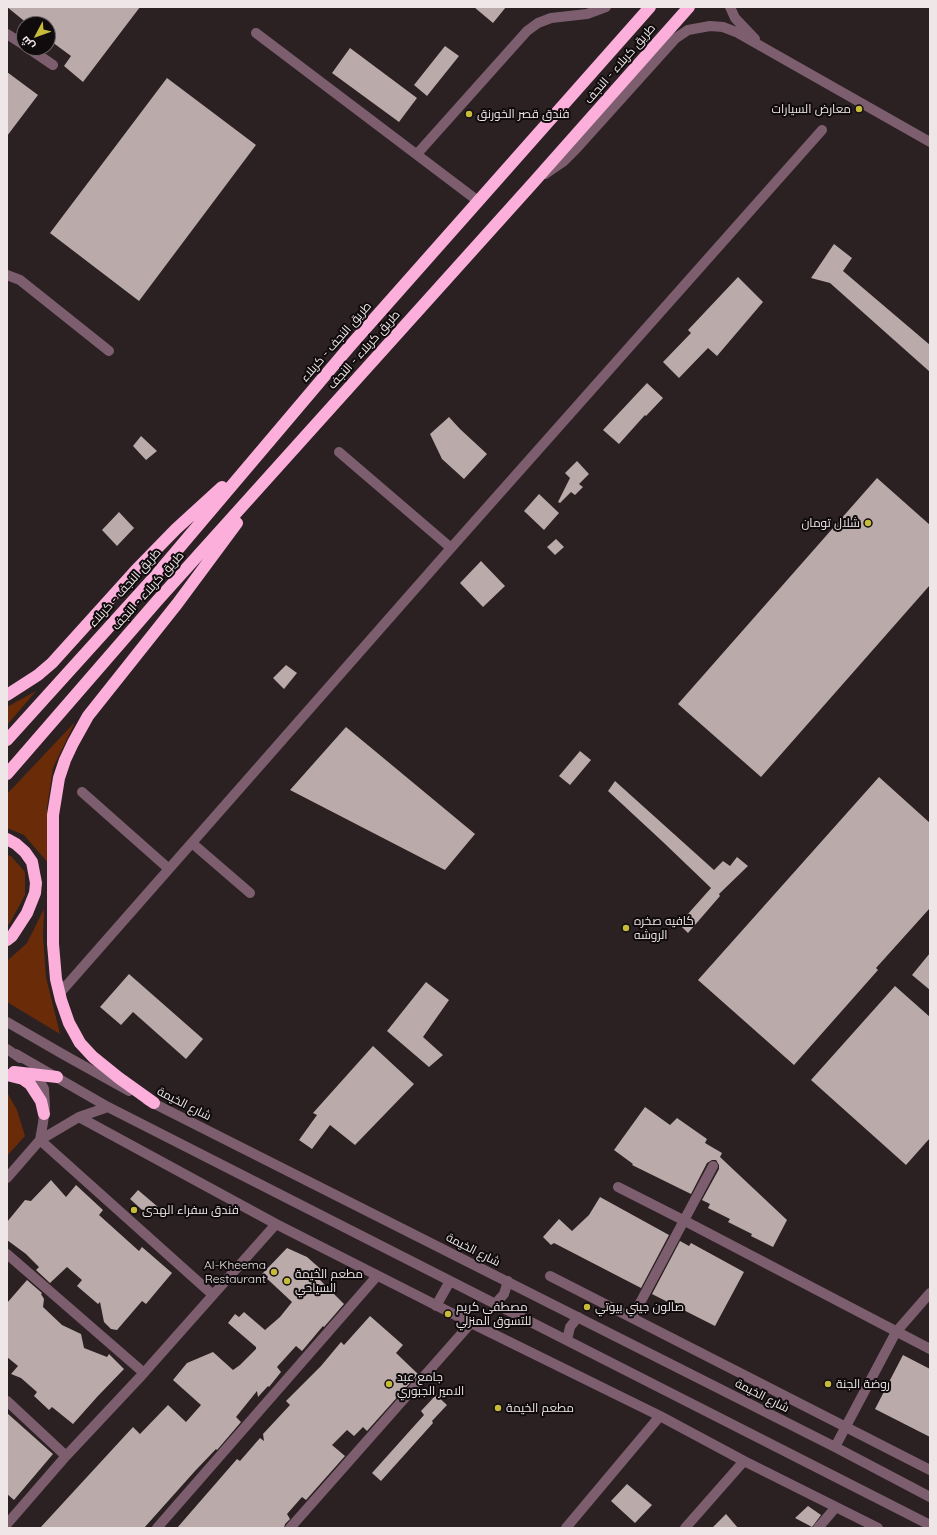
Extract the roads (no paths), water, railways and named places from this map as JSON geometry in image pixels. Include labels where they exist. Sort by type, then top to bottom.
[{"type":"highway","name":"طريق النجف - کربلاء","points":[[7,740],[156,574],[350,346],[650,7]]},
{"type":"highway","name":"طريق کربلاء - النجف","points":[[7,774],[157,601],[533,183],[689,7]]},
{"type":"highway","points":[[7,695],[38,676],[52,663],[136,570],[176,529],[265,446]]},
{"type":"highway","points":[[154,1103],[93,1057],[80,1043],[69,1023],[60,994],[56,979],[53,944],[53,814],[60,778],[65,760],[88,716],[197,579],[282,463]]},
{"type":"highway","points":[[7,840],[16,844],[25,852],[32,862],[36,883],[35,893],[27,913],[12,936],[7,940]]},
{"type":"highway","points":[[7,1074],[36,1074],[57,1077]]},
{"type":"highway","points":[[7,1074],[23,1079],[30,1084],[41,1101],[44,1114]]},
{"type":"street","points":[[416,154],[527,31],[538,23],[551,18],[587,14],[606,7]]},
{"type":"street","points":[[730,7],[735,18],[767,49]]},
{"type":"street","points":[[533,183],[564,161],[577,148],[676,38],[688,30],[710,26],[723,27],[736,32],[930,142]]},
{"type":"street","points":[[256,33],[478,201]]},
{"type":"street","points":[[7,34],[16,40]]},
{"type":"street","points":[[40,56],[53,65]]},
{"type":"street","points":[[60,994],[451,548],[822,130]]},
{"type":"street","points":[[7,275],[20,280],[109,351]]},
{"type":"street","points":[[339,452],[451,548]]},
{"type":"street","points":[[82,792],[169,869]]},
{"type":"street","points":[[192,843],[250,893]]},
{"type":"street","name":"شارع الخيمة","points":[[7,1022],[66,1056],[154,1103],[835,1447],[930,1497]]},
{"type":"street","points":[[11,1051],[36,1074],[44,1089],[44,1114],[40,1140]]},
{"type":"street","points":[[11,1051],[108,1107],[930,1525]]},
{"type":"street","points":[[7,1178],[40,1140],[79,1117],[108,1107]]},
{"type":"street","points":[[79,1117],[276,1224],[377,1276],[660,1416],[744,1461],[878,1528]]},
{"type":"street","points":[[40,1140],[213,1295]]},
{"type":"street","points":[[632,1318],[713,1166]]},
{"type":"street","points":[[618,1188],[685,1220],[930,1349]]},
{"type":"street","points":[[7,1524],[66,1456],[144,1373],[276,1224]]},
{"type":"street","points":[[7,1254],[144,1373]]},
{"type":"street","points":[[157,1528],[377,1276]]},
{"type":"street","points":[[550,1276],[930,1470]]},
{"type":"street","points":[[436,1306],[450,1281]]},
{"type":"street","points":[[495,1304],[504,1294],[508,1281]]},
{"type":"street","points":[[835,1447],[896,1332],[930,1293]]},
{"type":"street","points":[[567,1340],[570,1327],[578,1317]]},
{"type":"street","points":[[290,1528],[471,1323]]},
{"type":"street","points":[[7,1401],[66,1456]]},
{"type":"street","points":[[566,1528],[660,1416]]},
{"type":"street","points":[[686,1528],[744,1461]]},
{"type":"street","points":[[818,1528],[836,1507]]},
{"type":"place","name":"معارض السيارات","points":[[859,109]]},
{"type":"place","name":"فندق قصر الخورنق","points":[[469,114]]},
{"type":"place","name":"شلال تومان","points":[[868,523]]},
{"type":"place","name":"كافيه صخره الروشه","points":[[626,928]]},
{"type":"place","name":"فندق سفراء الهدى","points":[[134,1210]]},
{"type":"place","name":"Al-Kheema Restaurant","points":[[274,1272]]},
{"type":"place","name":"مطعم الخيمة السياحي","points":[[287,1281]]},
{"type":"place","name":"صالون جيني بيوتي","points":[[587,1307]]},
{"type":"place","name":"مصطفى كريم للتسوق المنزلي","points":[[448,1314]]},
{"type":"place","name":"جامع عبد الامير الجبوري","points":[[389,1384]]},
{"type":"place","name":"روضة الجنة","points":[[828,1384]]},
{"type":"place","name":"مطعم الخيمة","points":[[498,1408]]}]
